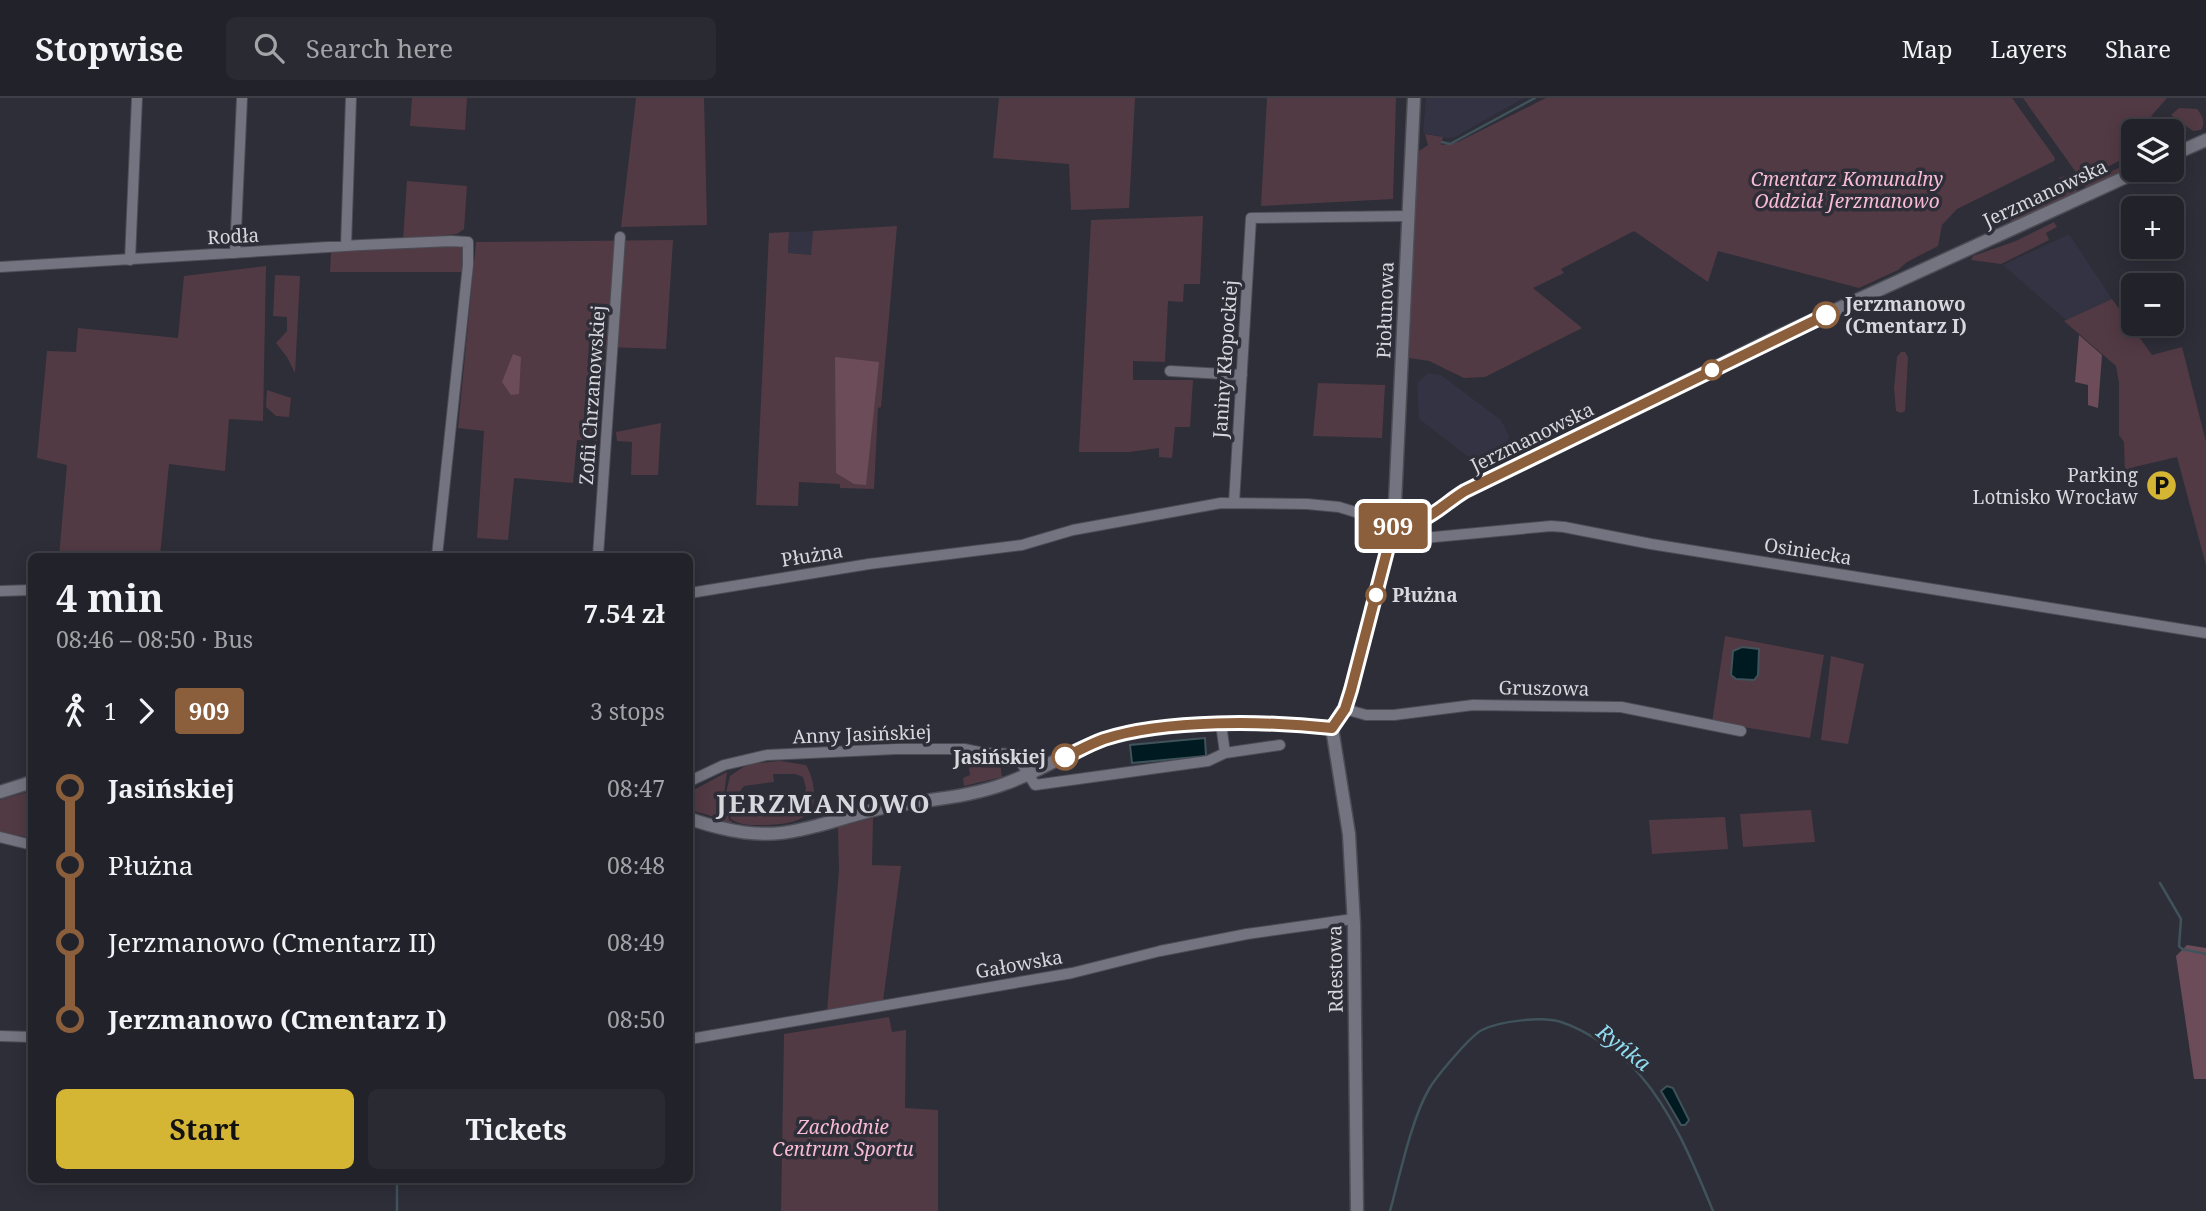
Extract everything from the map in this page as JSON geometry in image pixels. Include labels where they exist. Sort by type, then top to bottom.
[{"type":"street","points":[[130,260],[137,98]]},
{"type":"street","points":[[235,253],[242,98]]},
{"type":"street","points":[[346,246],[351,98]]},
{"type":"street","name":"Piołunowa","points":[[1394,524],[1413,98]]},
{"type":"street","points":[[2184,150],[2206,140]]},
{"type":"street","name":"Jerzmanowska","points":[[1410,525],[1420,522],[1465,491],[1785,333],[2121,179]]},
{"type":"street","name":"Janiny Kłopockiej","points":[[1234,503],[1251,218],[1408,216]]},
{"type":"street","name":"Zofii Chrzanowskiej","points":[[598,553],[620,237]]},
{"type":"street","name":"Rodła","points":[[0,267],[346,246],[468,242],[468,265],[437,553]]},
{"type":"street","points":[[1170,371],[1242,374]]},
{"type":"street","name":"Płużna","points":[[693,593],[869,564],[1022,545],[1073,530],[1206,505],[1234,503],[1339,507],[1394,524]]},
{"type":"street","points":[[693,820],[734,832],[781,833],[881,808],[984,790],[1029,774],[1105,739],[1149,731],[1221,724],[1332,728],[1345,709],[1394,524],[1410,525]]},
{"type":"street","name":"Osiniecka","points":[[1410,525],[1417,536],[1424,538],[1564,527],[1651,544],[2206,633]]},
{"type":"street","points":[[0,591],[28,590]]},
{"type":"street","name":"Gruszowa","points":[[1345,709],[1366,715],[1394,715],[1473,705],[1621,707],[1741,731]]},
{"type":"street","points":[[1221,724],[1224,753]]},
{"type":"street","name":"Rdestowa","points":[[1332,728],[1348,818],[1353,919],[1357,1211]]},
{"type":"street","points":[[1029,774],[1035,785],[1208,761],[1224,753],[1280,745]]},
{"type":"street","name":"Anny Jasińskiej","points":[[693,780],[747,758],[855,749],[964,749],[1016,754],[1029,774]]},
{"type":"street","points":[[0,792],[28,783]]},
{"type":"street","points":[[0,838],[28,844]]},
{"type":"street","name":"Gałowska","points":[[693,1037],[1068,974],[1160,951],[1247,934],[1353,919]]},
{"type":"street","points":[[0,1036],[28,1037]]},
{"type":"shaded area","points":[[1426,98],[1524,98],[1455,137],[1447,138],[1423,133]]},
{"type":"shaded area","points":[[813,231],[812,255],[788,253],[789,232]]},
{"type":"shaded area","points":[[2069,234],[2112,299],[2066,320],[2003,265]]},
{"type":"shaded area","points":[[2079,335],[2102,355],[2098,408],[2088,405],[2088,385],[2075,382]]},
{"type":"shaded area","points":[[513,354],[521,357],[519,394],[511,395],[502,382]]},
{"type":"shaded area","points":[[835,357],[879,362],[866,485],[854,484],[836,473]]},
{"type":"shaded area","points":[[1428,373],[1441,375],[1501,420],[1509,436],[1507,447],[1480,466],[1419,419],[1417,383]]},
{"type":"shaded area","points":[[1742,647],[1759,649],[1758,675],[1754,680],[1736,679],[1731,675],[1733,651]]},
{"type":"shaded area","points":[[1205,738],[1206,756],[1132,763],[1130,745]]},
{"type":"shaded area","points":[[2187,945],[2206,948],[2206,1079],[2194,1079],[2176,956]]},
{"type":"shaded area","points":[[1667,1086],[1673,1088],[1689,1120],[1685,1125],[1681,1125],[1661,1091]]},
{"type":"green space","points":[[412,98],[467,98],[465,130],[410,126]]},
{"type":"green space","points":[[636,98],[704,98],[707,225],[621,227]]},
{"type":"green space","points":[[999,98],[1135,98],[1129,208],[1071,210],[1069,164],[993,158]]},
{"type":"green space","points":[[1267,98],[1396,98],[1393,199],[1261,206]]},
{"type":"green space","name":"Cmentarz Komunalny Oddział Jerzmanowo","points":[[1546,98],[2012,98],[2055,158],[2054,161],[1957,209],[1942,225],[1938,246],[1907,262],[1898,270],[1859,288],[1718,251],[1708,282],[1634,231],[1561,269],[1564,273],[1533,288],[1582,328],[1485,377],[1464,378],[1429,361],[1409,358],[1418,158],[1419,151],[1428,145],[1425,134],[1443,137],[1441,145],[1458,142]]},
{"type":"green space","points":[[2023,98],[2167,98],[2150,119],[2121,119],[2121,160],[2080,178]]},
{"type":"green space","points":[[2179,108],[2197,109],[2203,119],[2201,130],[2193,131],[2184,124],[2184,119],[2176,119],[2171,115]]},
{"type":"green space","points":[[2121,167],[2121,173],[2087,190],[2083,183]]},
{"type":"green space","points":[[2059,178],[2071,178],[2072,182],[2004,214],[2006,204],[2012,203],[2017,207],[2060,187]]},
{"type":"green space","points":[[407,181],[467,186],[464,229],[457,234],[403,240]]},
{"type":"green space","points":[[2074,185],[2077,191],[2071,197],[2020,221],[2011,221],[2005,216]]},
{"type":"green space","points":[[1203,216],[1200,284],[1184,284],[1183,302],[1168,301],[1165,362],[1133,361],[1133,380],[1193,380],[1190,427],[1175,427],[1172,458],[1159,457],[1159,448],[1129,452],[1079,452],[1091,220]]},
{"type":"green space","points":[[2054,222],[2057,227],[2046,233],[2049,240],[2001,264],[1971,260],[1973,256],[2016,241]]},
{"type":"green space","points":[[897,226],[881,407],[878,408],[874,489],[840,488],[840,484],[799,482],[798,506],[756,505],[769,233],[789,232],[788,253],[811,255],[813,231]]},
{"type":"green space","points":[[673,240],[666,349],[606,347],[597,441],[577,440],[573,483],[514,478],[508,540],[477,538],[484,431],[458,428],[476,242]]},
{"type":"green space","points":[[464,245],[462,272],[330,272],[331,252]]},
{"type":"green space","points":[[266,266],[263,421],[229,419],[225,471],[169,464],[160,553],[59,553],[67,465],[37,458],[47,351],[76,352],[78,328],[178,338],[184,276]]},
{"type":"green space","points":[[275,275],[300,276],[295,373],[276,343],[287,331],[287,317],[273,316]]},
{"type":"green space","points":[[2112,299],[2121,312],[2121,336],[2138,336],[2152,355],[2182,347],[2206,442],[2206,565],[2177,457],[2134,467],[2140,505],[2134,482],[2125,477],[2124,442],[2119,435],[2119,383],[2116,366],[2064,321]]},
{"type":"green space","points":[[1901,352],[1905,352],[1908,357],[1905,411],[1901,413],[1896,411],[1894,389],[1897,357]]},
{"type":"green space","points":[[1318,383],[1385,385],[1382,438],[1313,436]]},
{"type":"green space","points":[[267,390],[291,398],[289,417],[276,416],[266,407]]},
{"type":"green space","points":[[661,423],[658,475],[631,475],[632,442],[617,441],[616,432]]},
{"type":"green space","points":[[1725,636],[1824,655],[1810,738],[1712,722]]},
{"type":"green space","points":[[1831,656],[1864,664],[1848,744],[1821,740]]},
{"type":"green space","points":[[957,755],[1000,763],[1002,777],[964,786],[963,778],[970,775],[968,762],[956,760]]},
{"type":"green space","points":[[780,761],[806,765],[812,778],[814,801],[806,815],[799,820],[763,825],[746,825],[731,819],[729,812],[735,810],[774,809],[804,797],[806,788],[803,777],[795,774],[773,774],[774,782],[744,786],[734,799],[730,800],[729,794],[726,793],[730,776],[748,764]]},
{"type":"green space","points":[[727,772],[724,794],[729,820],[740,827],[718,822],[718,818],[693,811],[693,790]]},
{"type":"green space","points":[[28,792],[28,837],[0,832],[0,800]]},
{"type":"green space","points":[[1811,810],[1815,842],[1743,847],[1740,814]]},
{"type":"green space","points":[[1725,817],[1728,849],[1652,854],[1649,820]]},
{"type":"green space","points":[[873,818],[872,865],[901,866],[883,1001],[827,1011],[839,870],[838,827]]},
{"type":"green space","name":"Zachodnie Centrum Sportu","points":[[889,1017],[892,1032],[906,1030],[905,1108],[938,1110],[938,1211],[781,1211],[784,1034]]},
{"type":"waterway","points":[[1442,142],[1450,144],[1535,98]]},
{"type":"waterway","points":[[2160,883],[2181,919],[2179,946],[2206,954]]},
{"type":"waterway","name":"Ryńka","points":[[1390,1211],[1417,1116],[1429,1089],[1439,1076],[1462,1048],[1482,1030],[1510,1022],[1543,1019],[1561,1022],[1593,1037],[1624,1059],[1640,1075],[1673,1123],[1713,1211]]},
{"type":"waterway","points":[[397,1183],[397,1211]]},
{"type":"bus line","name":"909","points":[[1065,757],[1105,739],[1173,728],[1221,724],[1332,728],[1345,709],[1351,690],[1394,524],[1409,525],[1420,522],[1465,491],[1826,315]]},
{"type":"place","name":"Jerzmanowo (Cmentarz I)","points":[[1826,315]]},
{"type":"place","name":"Parking Lotnisko Wrocław","points":[[2161,486]]},
{"type":"place","name":"Płużna","points":[[1376,595]]},
{"type":"place","name":"Jasińskiej","points":[[1065,757]]},
{"type":"district","name":"JERZMANOWO","points":[[824,803]]}]
